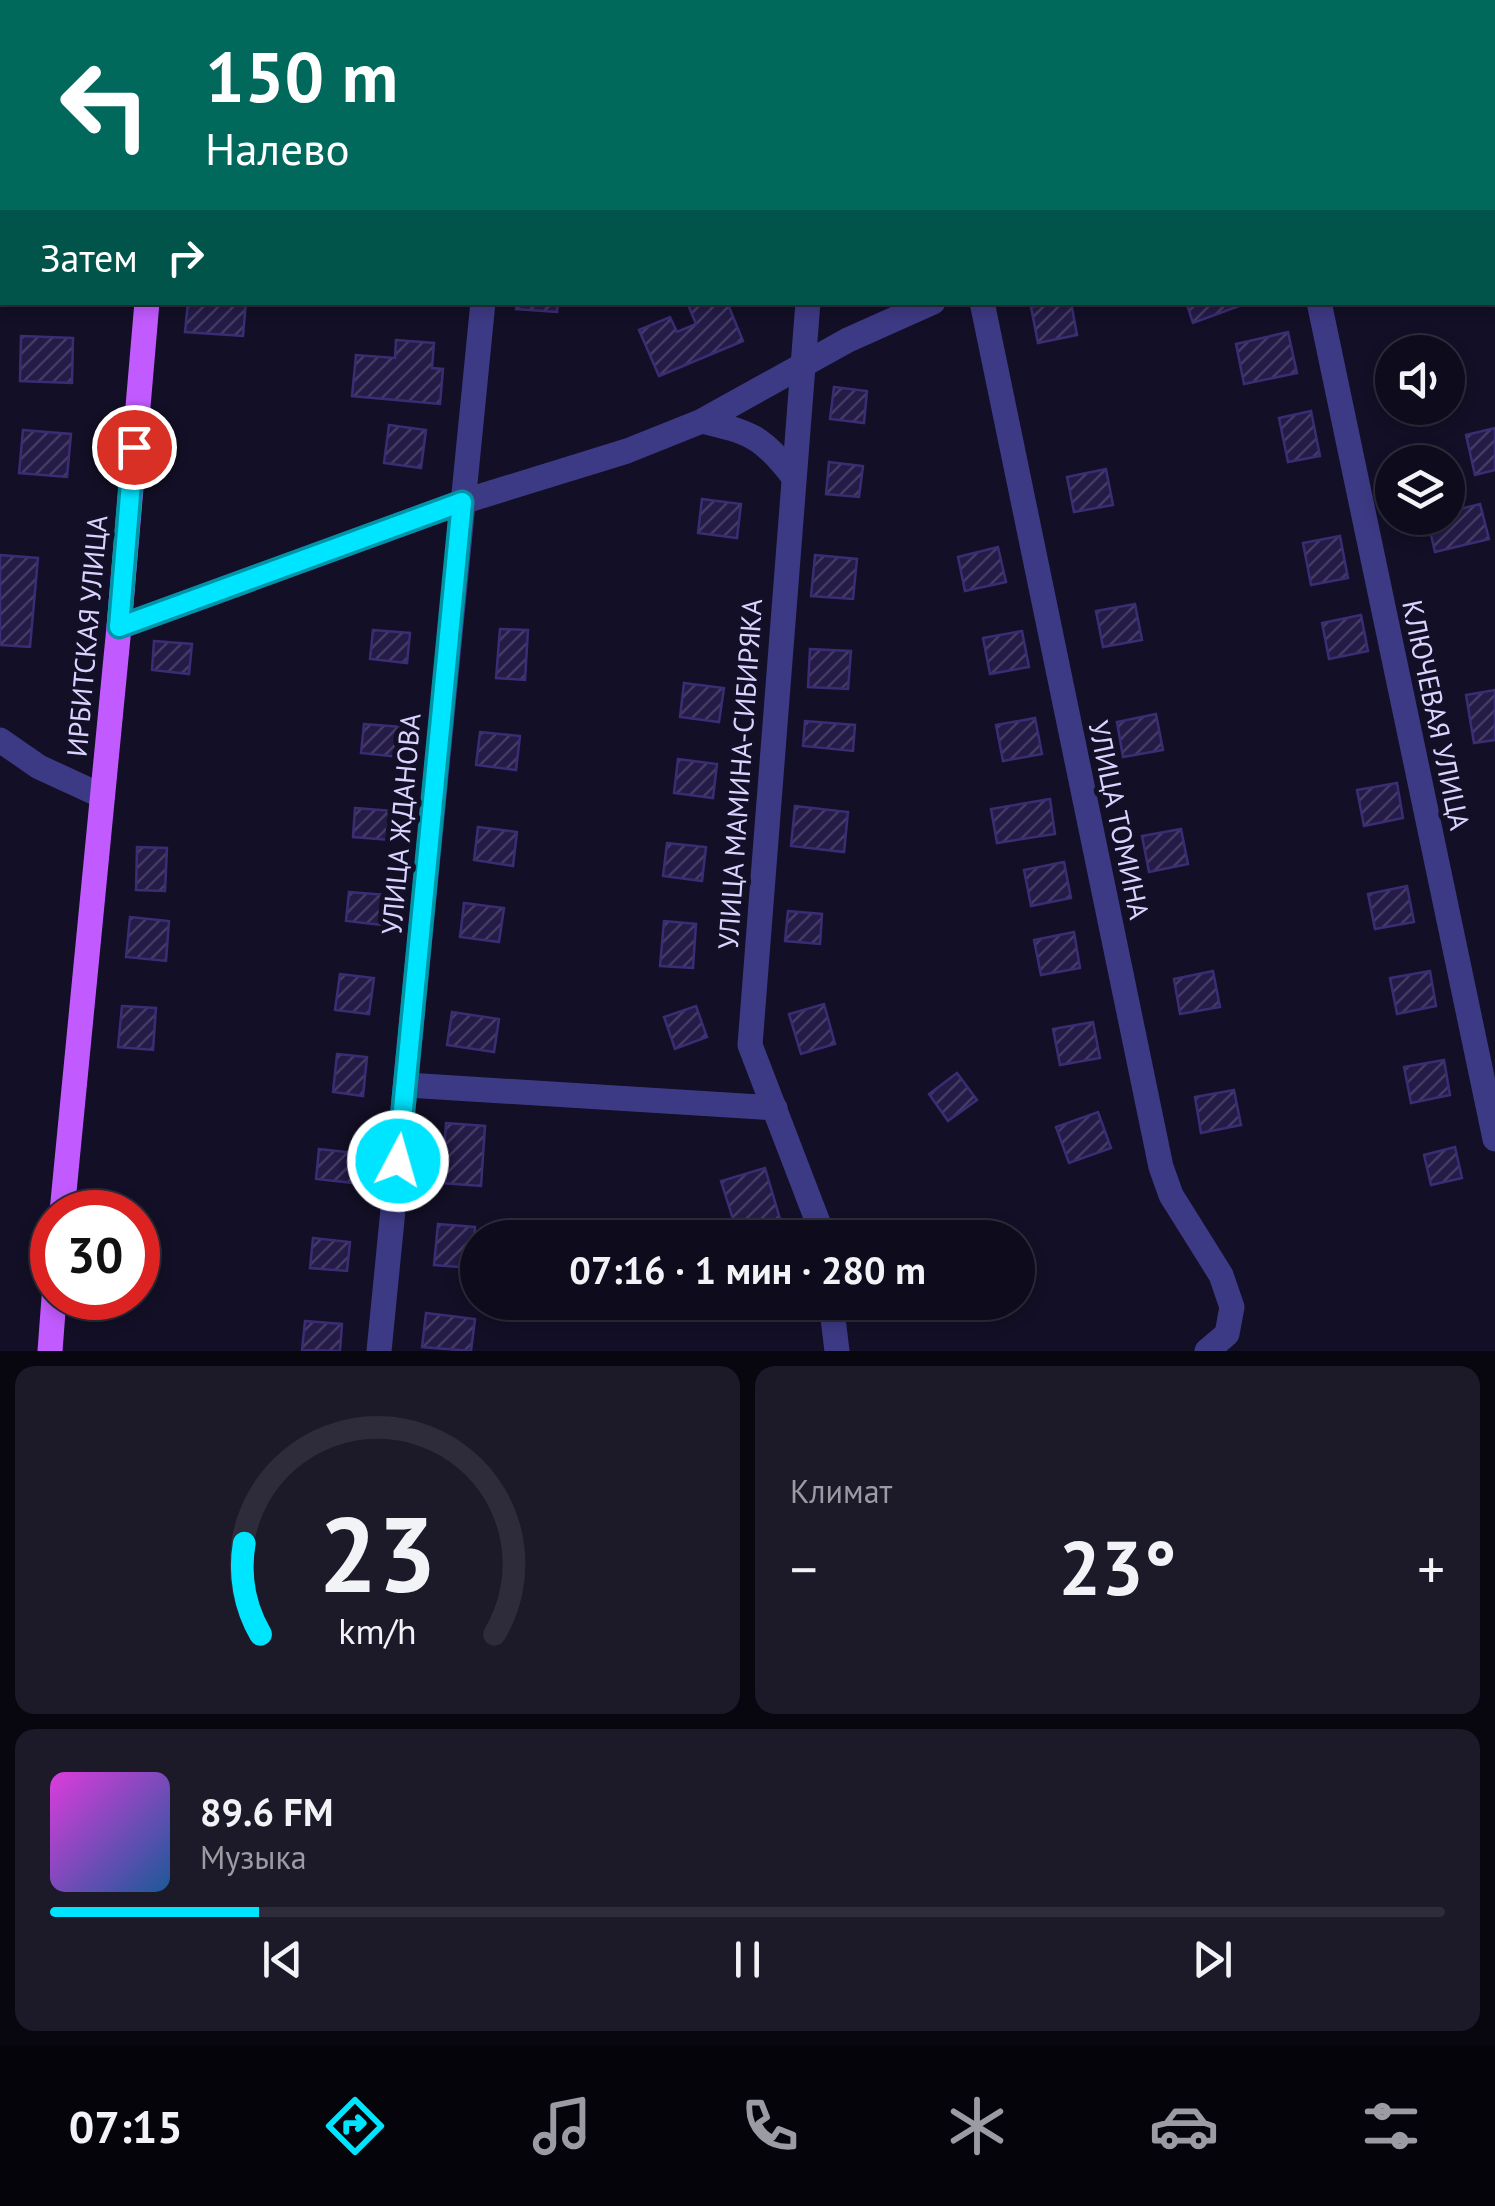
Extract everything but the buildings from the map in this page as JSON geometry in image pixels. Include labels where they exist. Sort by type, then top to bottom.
[{"type":"main road","name":"ИРБИТСКАЯ УЛИЦА","points":[[64,1190],[146,305]]},
{"type":"main road","points":[[50,1351],[52,1320]]},
{"type":"street","name":"УЛИЦА ЖДАНОВА","points":[[379,1351],[483,305]]},
{"type":"street","name":"УЛИЦА МАМИНА-СИБИРЯКА","points":[[808,305],[750,1045],[817,1220]]},
{"type":"street","points":[[119,627],[462,502],[627,451],[702,421],[848,340],[925,305]]},
{"type":"street","name":"УЛИЦА ТОМИНА","points":[[983,305],[1161,1167],[1171,1195],[1221,1274],[1232,1306],[1217,1343]]},
{"type":"street","name":"КЛЮЧЕВАЯ УЛИЦА","points":[[1319,305],[1495,1139]]},
{"type":"street","points":[[702,421],[738,429],[769,444],[792,474]]},
{"type":"street","name":"ИРБИТСКАЯ УЛИЦА","points":[[0,740],[39,767],[102,796]]},
{"type":"street","points":[[406,1085],[775,1108]]},
{"type":"street","points":[[833,1320],[836,1351]]},
{"type":"route","points":[[134,447],[119,627],[462,502],[398,1161]]}]
